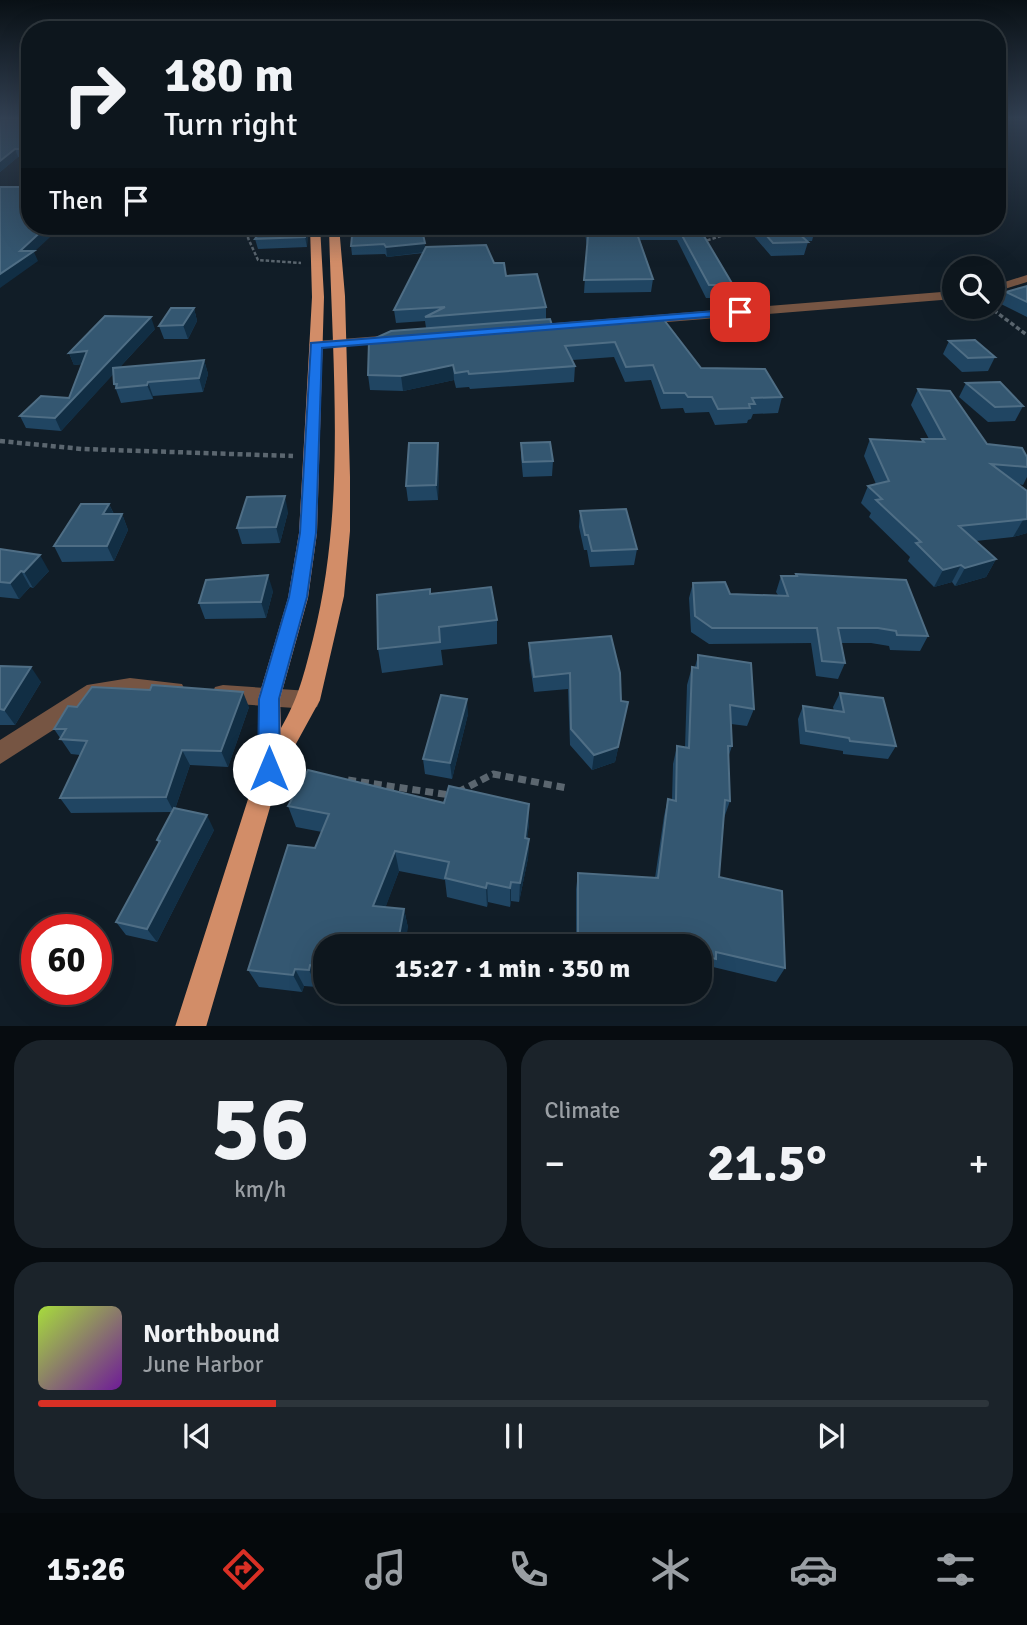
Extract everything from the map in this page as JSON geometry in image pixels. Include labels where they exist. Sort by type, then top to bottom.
[{"type":"main road","points":[[269,769],[269,699],[298,597],[308,533],[316,345],[316,235]]},
{"type":"main road","points":[[190,1026],[269,769],[309,700],[334,596],[341,531],[340,343],[334,235]]},
{"type":"street","points":[[1005,286],[1027,278]]},
{"type":"street","points":[[531,328],[942,296]]},
{"type":"street","points":[[316,345],[408,338]]},
{"type":"street","points":[[0,752],[95,691],[130,687],[309,700]]},
{"type":"path","points":[[248,235],[258,260],[288,264],[316,261]]},
{"type":"path","points":[[698,243],[726,235]]},
{"type":"path","points":[[1005,319],[1027,335]]},
{"type":"path","points":[[0,441],[82,449],[312,457]]},
{"type":"path","points":[[338,779],[453,795],[493,774],[567,788]]},
{"type":"building","points":[[0,187],[21,187],[21,235],[37,235],[20,251],[34,251],[0,274]]},
{"type":"building","points":[[258,235],[305,235],[305,237],[255,239]]},
{"type":"building","points":[[352,235],[423,235],[425,243],[386,247],[384,244],[351,246]]},
{"type":"building","points":[[637,235],[653,279],[584,280],[588,236]]},
{"type":"building","points":[[682,235],[703,235],[733,285],[709,285]]},
{"type":"building","points":[[766,235],[800,235],[808,242],[773,243]]},
{"type":"building","points":[[486,245],[494,263],[504,263],[506,276],[537,274],[546,307],[425,317],[445,307],[394,310],[426,247]]},
{"type":"building","points":[[1027,286],[1027,302],[1006,292]]},
{"type":"building","points":[[171,308],[194,308],[183,325],[159,326]]},
{"type":"building","points":[[105,316],[151,317],[55,418],[20,416],[41,396],[69,398],[87,351],[69,353]]},
{"type":"building","points":[[661,316],[701,368],[765,369],[782,397],[752,398],[755,404],[749,404],[750,408],[718,409],[712,397],[664,393],[653,365],[626,367],[615,342],[565,346],[575,366],[469,374],[468,371],[455,373],[453,365],[401,376],[368,375],[369,341],[391,331],[550,319],[552,325],[583,326],[631,323],[628,319]]},
{"type":"building","points":[[975,340],[995,357],[968,358],[949,341]]},
{"type":"building","points":[[204,360],[199,378],[148,382],[147,385],[116,388],[117,384],[114,384],[113,368]]},
{"type":"building","points":[[1000,382],[1023,406],[995,407],[966,383]]},
{"type":"building","points":[[918,389],[950,391],[987,444],[1022,448],[1027,457],[1027,467],[991,464],[1027,491],[1027,519],[959,526],[996,559],[965,568],[961,565],[943,570],[916,543],[921,542],[876,500],[882,499],[868,486],[889,481],[870,439],[924,442],[922,439],[945,439]]},
{"type":"building","points":[[550,442],[553,461],[523,462],[521,443]]},
{"type":"building","points":[[409,443],[438,443],[436,485],[406,486]]},
{"type":"building","points":[[285,496],[276,527],[237,528],[247,497]]},
{"type":"building","points":[[81,504],[109,504],[103,514],[122,514],[107,546],[54,546]]},
{"type":"building","points":[[626,509],[637,549],[592,551],[588,535],[585,535],[580,511]]},
{"type":"building","points":[[0,549],[40,555],[10,583],[0,582]]},
{"type":"building","points":[[796,574],[906,580],[928,636],[897,635],[896,631],[878,628],[838,628],[845,663],[822,661],[817,628],[712,628],[695,616],[693,583],[725,582],[730,594],[788,596],[781,576],[797,576]]},
{"type":"building","points":[[268,575],[261,602],[199,603],[206,580]]},
{"type":"building","points":[[491,587],[497,620],[439,627],[440,642],[378,649],[377,595],[430,589],[430,594]]},
{"type":"building","points":[[611,636],[620,673],[621,701],[628,702],[618,747],[594,755],[571,729],[570,673],[534,677],[529,643]]},
{"type":"building","points":[[698,655],[751,663],[754,709],[730,705],[730,801],[725,800],[719,877],[782,891],[785,968],[716,952],[716,959],[712,958],[712,934],[578,933],[578,873],[658,878],[668,799],[676,801],[677,746],[689,748],[692,667],[698,668]]},
{"type":"building","points":[[0,666],[31,667],[4,710],[0,709]]},
{"type":"building","points":[[152,685],[243,692],[221,751],[182,750],[166,797],[60,798],[87,741],[60,739],[66,729],[54,729],[68,706],[77,707],[92,687],[150,690]]},
{"type":"building","points":[[840,693],[883,698],[896,746],[850,741],[849,738],[806,731],[803,706],[844,712]]},
{"type":"building","points":[[441,695],[467,699],[450,763],[423,759]]},
{"type":"building","points":[[308,770],[444,803],[449,786],[529,804],[525,838],[529,839],[520,883],[511,882],[510,888],[487,883],[486,888],[445,878],[449,862],[395,851],[373,906],[404,909],[399,934],[313,934],[313,965],[310,965],[309,970],[295,969],[293,975],[248,970],[288,845],[315,848],[329,814],[288,806]]},
{"type":"building","points":[[174,808],[207,815],[147,929],[116,922],[160,841],[157,840]]},
{"type":"route","points":[[269,769],[269,699],[298,597],[308,533],[316,345],[740,312]]}]
